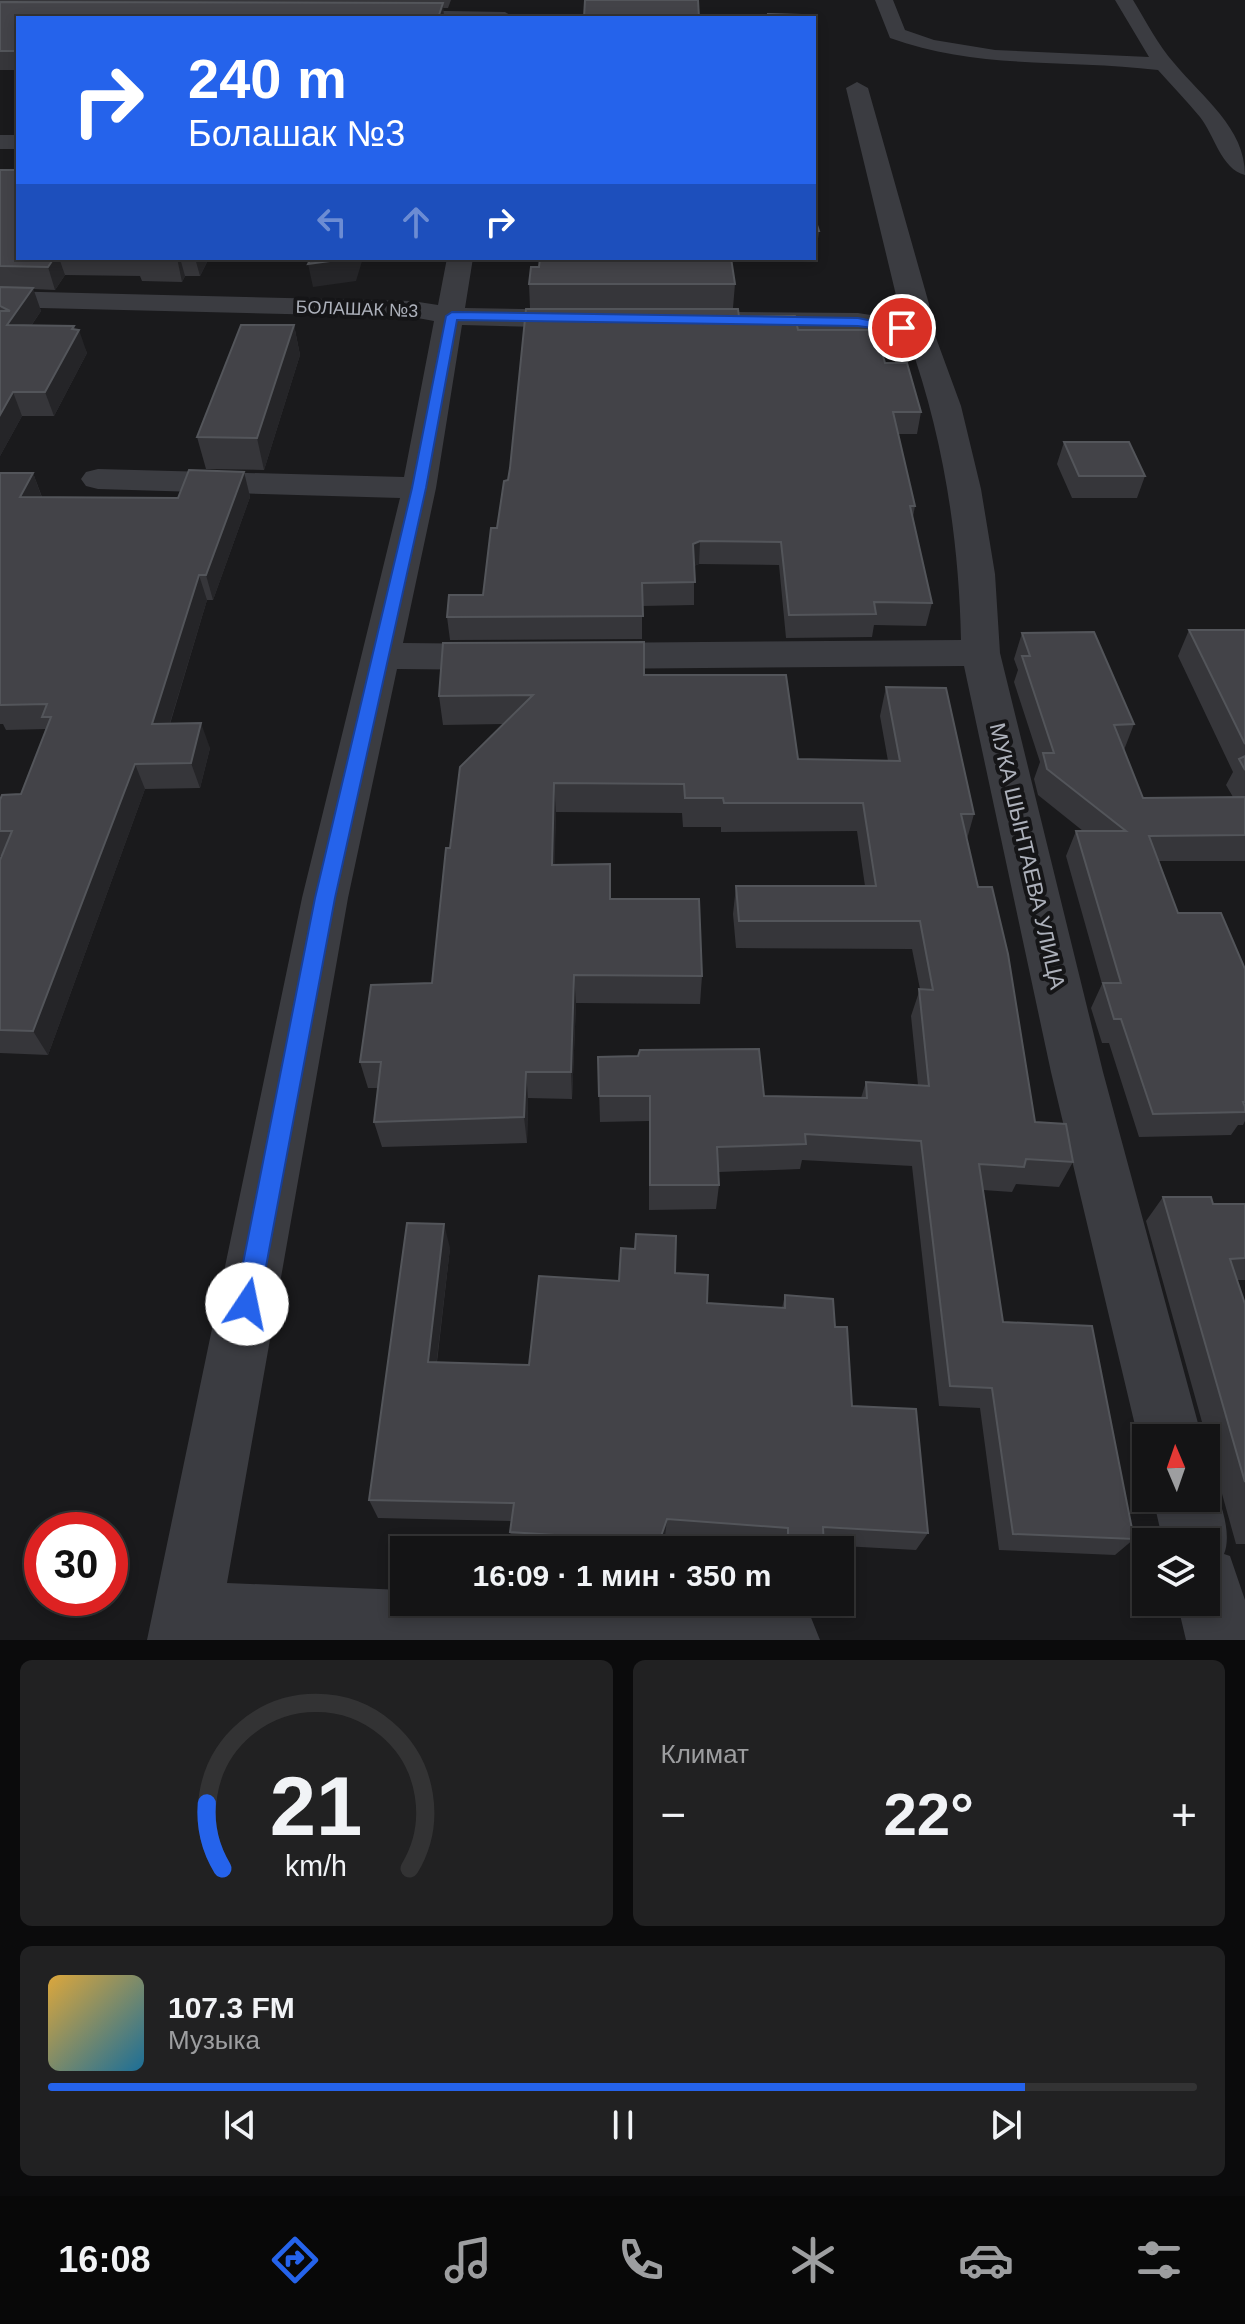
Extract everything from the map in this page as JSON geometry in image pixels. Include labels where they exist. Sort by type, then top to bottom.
[{"type":"street","points":[[884,0],[897,34],[947,51],[1164,65]]},
{"type":"street","points":[[1124,0],[1164,65],[1213,118],[1224,141],[1245,168]]},
{"type":"street","name":"МУКА ШЫНТАЕВА УЛИЦА","points":[[857,88],[915,304],[918,331],[940,388],[962,484],[981,617],[981,653],[1077,1072],[1166,1424]]},
{"type":"street","points":[[460,260],[419,488],[378,656],[325,898],[184,1628],[785,1640]]},
{"type":"street","name":"БОЛАШАК №3","points":[[5,306],[412,309],[452,316],[603,319]]},
{"type":"street","points":[[708,321],[858,322],[918,331]]},
{"type":"street","points":[[98,479],[419,488]]},
{"type":"street","points":[[378,656],[981,653]]},
{"type":"street","points":[[1215,1616],[1221,1640]]},
{"type":"building","points":[[585,0],[698,0],[699,16],[584,16]]},
{"type":"building","points":[[0,2],[443,3],[439,16],[16,16],[16,51],[0,51]]},
{"type":"building","points":[[768,14],[801,16],[768,16]]},
{"type":"building","points":[[0,170],[16,170],[16,260],[53,260],[48,267],[0,266]]},
{"type":"building","points":[[310,260],[337,260],[308,264]]},
{"type":"building","points":[[540,260],[731,260],[735,284],[529,284],[531,267],[539,267]]},
{"type":"building","points":[[0,287],[33,288],[7,325],[74,326],[72,329],[79,330],[45,392],[13,392],[0,415],[0,311],[10,311],[0,306]]},
{"type":"building","points":[[526,309],[738,309],[739,317],[795,316],[798,330],[876,330],[885,363],[907,363],[921,412],[893,412],[915,506],[910,506],[932,603],[874,602],[876,614],[789,615],[781,542],[700,541],[693,544],[695,582],[642,583],[643,616],[447,617],[449,595],[483,595],[491,528],[497,528],[504,481],[508,480],[510,468]]},
{"type":"building","points":[[241,325],[294,325],[257,438],[197,437]]},
{"type":"building","points":[[1064,442],[1129,442],[1145,476],[1079,476]]},
{"type":"building","points":[[189,470],[244,472],[206,575],[199,575],[152,724],[201,723],[191,763],[135,764],[33,1031],[0,1030],[0,860],[12,831],[0,831],[0,800],[2,795],[21,794],[51,717],[42,717],[47,704],[0,705],[0,473],[33,473],[20,497],[178,498]]},
{"type":"building","points":[[1189,630],[1245,630],[1245,744]]},
{"type":"building","points":[[1094,632],[1134,724],[1114,725],[1143,798],[1245,797],[1245,835],[1149,836],[1178,913],[1221,913],[1245,969],[1245,1112],[1153,1114],[1121,1019],[1114,1019],[1103,983],[1121,983],[1076,831],[1126,831],[1047,769],[1043,753],[1054,753],[1022,656],[1030,656],[1022,633]]},
{"type":"building","points":[[644,642],[644,675],[786,675],[798,759],[900,761],[886,687],[946,688],[974,814],[961,814],[978,887],[992,887],[1008,954],[1035,1122],[1066,1124],[1073,1162],[1026,1159],[1024,1167],[979,1164],[1003,1322],[1092,1326],[1132,1539],[1013,1534],[992,1388],[950,1386],[921,1141],[805,1134],[806,1144],[717,1147],[719,1185],[650,1185],[650,1096],[599,1096],[598,1057],[638,1056],[640,1050],[759,1049],[764,1096],[867,1098],[866,1082],[929,1086],[919,989],[933,990],[920,921],[739,921],[736,886],[876,886],[863,803],[724,803],[723,798],[685,798],[684,784],[554,783],[552,865],[610,864],[610,899],[699,899],[702,976],[574,975],[571,1072],[526,1072],[524,1117],[374,1122],[381,1062],[360,1062],[371,985],[432,983],[446,848],[450,848],[460,767],[533,695],[439,696],[443,643]]},
{"type":"building","points":[[1245,756],[1245,770],[1239,759]]},
{"type":"building","points":[[1163,1197],[1211,1197],[1213,1204],[1245,1204],[1245,1258],[1230,1259],[1245,1304],[1245,1482]]},
{"type":"building","points":[[407,1223],[444,1224],[428,1362],[529,1365],[539,1276],[619,1281],[621,1248],[635,1249],[636,1234],[676,1236],[675,1273],[708,1275],[707,1303],[785,1308],[785,1295],[833,1299],[835,1327],[847,1327],[852,1406],[916,1409],[928,1533],[823,1527],[823,1536],[788,1536],[788,1528],[667,1519],[661,1536],[570,1536],[510,1532],[514,1503],[369,1500]]},
{"type":"route","points":[[247,1304],[325,898],[378,656],[419,488],[452,316],[858,322],[902,328]]}]
